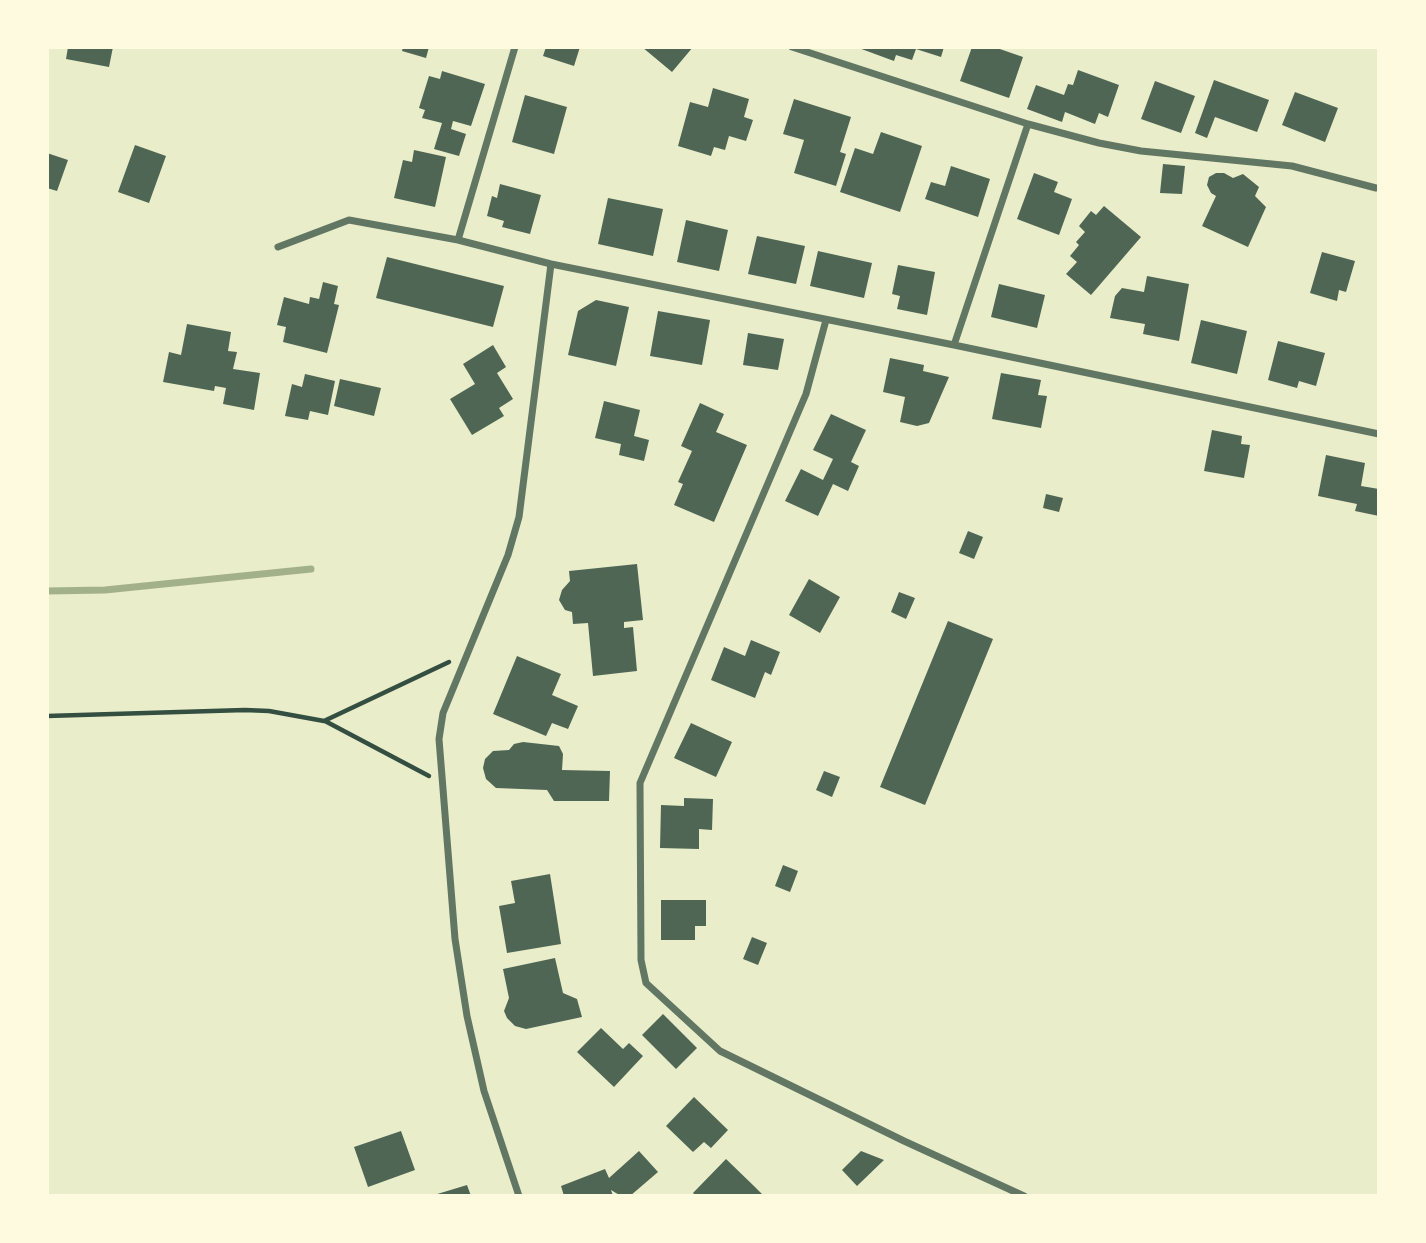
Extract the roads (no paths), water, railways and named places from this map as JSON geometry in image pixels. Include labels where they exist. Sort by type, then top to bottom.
[{"type":"street","points":[[458,240],[515,47]]},
{"type":"street","points":[[792,47],[1028,124],[1099,144],[1141,151],[1292,166],[1376,188]]},
{"type":"street","points":[[954,345],[1028,124]]},
{"type":"street","points":[[278,247],[349,220],[458,240],[551,264],[1379,434]]},
{"type":"street","points":[[519,1196],[484,1091],[467,1016],[455,939],[439,739],[443,713],[508,555],[519,517],[551,264]]},
{"type":"street","points":[[826,320],[806,394],[640,783],[641,960],[646,983],[720,1051],[1024,1196]]},
{"type":"waterway","points":[[47,591],[105,590],[311,569]]}]
